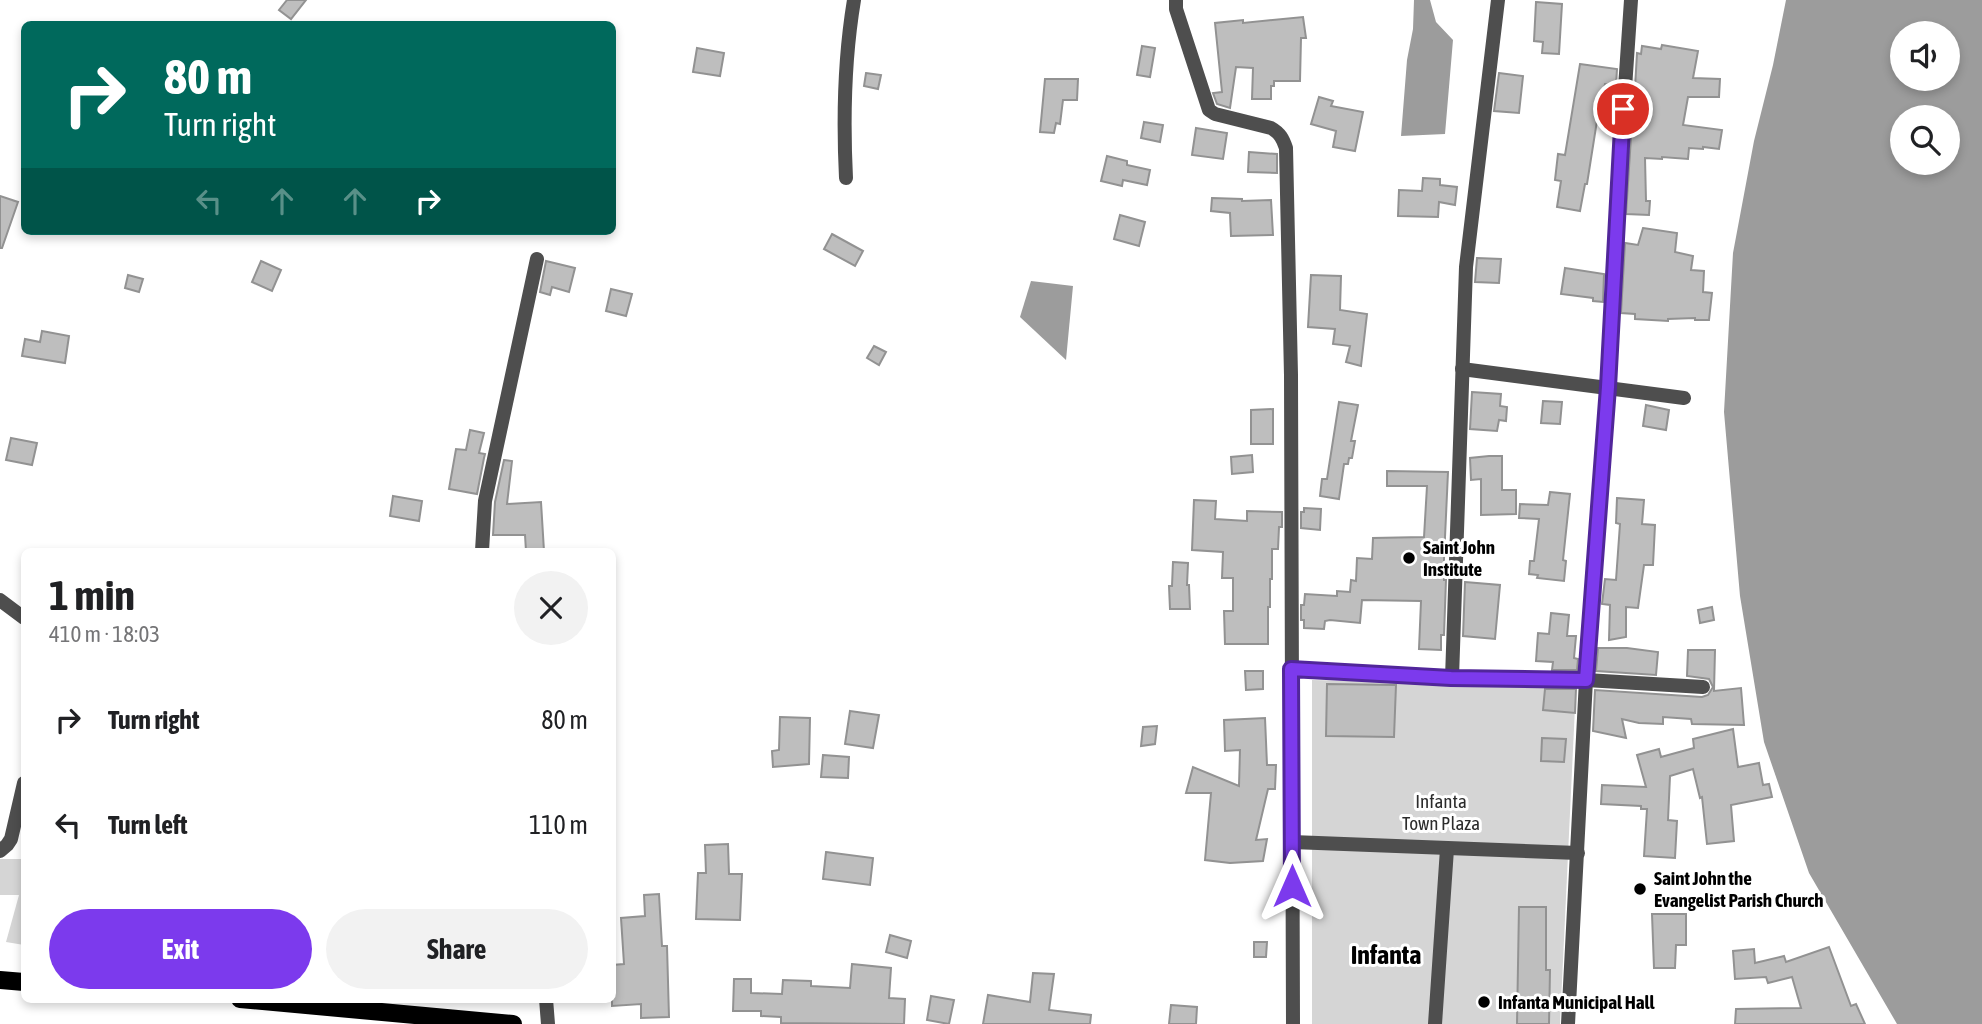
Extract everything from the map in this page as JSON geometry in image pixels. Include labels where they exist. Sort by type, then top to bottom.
[{"type":"main road","points":[[0,980],[21,982]]},
{"type":"main road","points":[[284,1003],[513,1024]]},
{"type":"street","points":[[846,178],[844,79],[854,0]]},
{"type":"street","points":[[1176,0],[1176,9],[1209,110],[1214,114],[1272,128],[1283,139],[1286,148],[1291,375],[1293,1024]]},
{"type":"street","points":[[1451,678],[1468,238],[1498,0]]},
{"type":"street","points":[[1568,1024],[1586,680],[1608,387],[1631,0]]},
{"type":"street","points":[[482,548],[485,501],[537,259]]},
{"type":"street","points":[[1462,369],[1684,398]]},
{"type":"street","points":[[0,600],[21,616]]},
{"type":"street","points":[[1291,669],[1703,687]]},
{"type":"street","points":[[0,851],[11,839],[21,796]]},
{"type":"street","points":[[1292,842],[1578,853]]},
{"type":"street","points":[[1435,1024],[1447,849]]},
{"type":"street","points":[[546,1003],[548,1024]]},
{"type":"green space","name":"Infanta Town Plaza","points":[[1312,680],[1576,686],[1560,1024],[1312,1024]]},
{"type":"green space","points":[[0,859],[21,859],[21,944],[6,942],[19,895],[0,895]]},
{"type":"shaded area","points":[[1414,0],[1430,0],[1436,22],[1453,40],[1445,134],[1401,136]]},
{"type":"shaded area","points":[[1786,0],[1982,0],[1982,1024],[1897,1024],[1809,873],[1764,742],[1740,596],[1724,412],[1733,253],[1754,141]]},
{"type":"shaded area","points":[[1031,281],[1073,286],[1066,360],[1020,317]]},
{"type":"building","points":[[287,0],[306,0],[291,19],[279,10]]},
{"type":"building","points":[[1536,2],[1562,4],[1559,54],[1542,53],[1543,42],[1534,41]]},
{"type":"building","points":[[1303,17],[1306,38],[1301,38],[1300,81],[1274,81],[1274,86],[1271,86],[1271,99],[1252,99],[1253,68],[1236,67],[1230,108],[1217,104],[1213,93],[1222,92],[1215,23]]},
{"type":"building","points":[[1662,45],[1698,51],[1693,78],[1720,79],[1719,97],[1688,97],[1683,125],[1722,130],[1719,149],[1689,148],[1688,159],[1645,158],[1649,215],[1626,214],[1632,122],[1638,89],[1635,88],[1637,53],[1641,54],[1642,46],[1661,49]]},
{"type":"building","points":[[1142,46],[1155,48],[1150,77],[1137,75]]},
{"type":"building","points":[[697,48],[724,53],[720,76],[693,72]]},
{"type":"building","points":[[1580,64],[1617,69],[1616,85],[1605,84],[1602,89],[1580,211],[1557,207],[1561,181],[1555,180],[1558,154],[1565,155]]},
{"type":"building","points":[[866,73],[881,75],[878,89],[864,86]]},
{"type":"building","points":[[1499,73],[1523,76],[1519,113],[1494,111]]},
{"type":"building","points":[[1045,79],[1078,79],[1077,100],[1063,100],[1060,124],[1056,123],[1054,133],[1040,132]]},
{"type":"building","points":[[1319,97],[1333,101],[1331,106],[1363,112],[1355,151],[1333,147],[1336,131],[1311,124]]},
{"type":"building","points":[[1144,122],[1163,125],[1160,142],[1141,138]]},
{"type":"building","points":[[1196,128],[1227,133],[1223,159],[1192,155]]},
{"type":"building","points":[[1249,152],[1277,154],[1277,173],[1248,172]]},
{"type":"building","points":[[1107,156],[1127,161],[1127,165],[1150,170],[1147,185],[1123,180],[1122,186],[1101,181]]},
{"type":"building","points":[[1423,178],[1440,179],[1440,185],[1457,187],[1455,205],[1439,202],[1438,217],[1398,216],[1399,190],[1422,191]]},
{"type":"building","points":[[0,196],[18,202],[2,248],[0,248]]},
{"type":"building","points":[[1212,198],[1271,200],[1273,235],[1231,236],[1230,213],[1211,211]]},
{"type":"building","points":[[1120,215],[1145,222],[1139,246],[1114,239]]},
{"type":"building","points":[[1643,228],[1677,233],[1675,252],[1693,256],[1691,270],[1704,271],[1703,292],[1712,293],[1709,320],[1635,319],[1635,314],[1621,313],[1625,243],[1638,245]]},
{"type":"building","points":[[832,234],[863,251],[855,266],[824,249]]},
{"type":"building","points":[[1477,258],[1501,259],[1499,283],[1475,282]]},
{"type":"building","points":[[261,261],[281,270],[272,291],[252,282]]},
{"type":"building","points":[[546,261],[575,268],[569,292],[552,287],[550,295],[540,292]]},
{"type":"building","points":[[1565,268],[1604,274],[1603,302],[1561,294]]},
{"type":"building","points":[[128,275],[143,279],[139,292],[125,288]]},
{"type":"building","points":[[1311,275],[1341,276],[1340,310],[1367,314],[1361,366],[1346,362],[1350,346],[1333,344],[1335,329],[1308,327]]},
{"type":"building","points":[[611,289],[632,294],[626,316],[606,311]]},
{"type":"building","points":[[42,331],[69,336],[65,363],[22,356],[25,339],[40,342]]},
{"type":"building","points":[[874,346],[886,352],[879,365],[867,358]]},
{"type":"building","points":[[1472,392],[1501,394],[1500,406],[1507,407],[1506,421],[1499,420],[1497,431],[1470,429]]},
{"type":"building","points":[[1543,401],[1562,402],[1560,424],[1541,423]]},
{"type":"building","points":[[1339,402],[1358,405],[1351,441],[1355,441],[1352,458],[1349,458],[1348,464],[1344,464],[1339,499],[1320,496],[1322,479],[1327,479]]},
{"type":"building","points":[[1646,405],[1669,410],[1666,430],[1643,426]]},
{"type":"building","points":[[1273,409],[1273,444],[1251,444],[1251,410]]},
{"type":"building","points":[[470,430],[484,433],[479,453],[485,454],[477,494],[449,489],[456,449],[466,450]]},
{"type":"building","points":[[11,438],[37,443],[32,465],[6,460]]},
{"type":"building","points":[[1252,455],[1253,472],[1232,474],[1231,457]]},
{"type":"building","points":[[1502,456],[1502,490],[1516,490],[1516,514],[1481,515],[1481,479],[1471,480],[1470,458]]},
{"type":"building","points":[[504,460],[512,461],[507,504],[541,502],[544,548],[526,548],[525,535],[493,535],[495,502]]},
{"type":"building","points":[[1387,471],[1448,472],[1444,635],[1441,635],[1441,650],[1419,649],[1421,601],[1362,600],[1360,623],[1330,620],[1325,621],[1324,629],[1304,628],[1304,620],[1301,620],[1301,605],[1304,605],[1305,594],[1337,596],[1337,591],[1350,592],[1351,580],[1356,581],[1357,558],[1372,559],[1373,538],[1424,537],[1427,486],[1387,486]]},
{"type":"building","points":[[1550,492],[1570,494],[1563,560],[1566,561],[1564,581],[1537,578],[1538,575],[1529,574],[1530,561],[1534,561],[1539,519],[1519,518],[1520,504],[1548,505]]},
{"type":"building","points":[[393,496],[422,501],[419,521],[390,516]]},
{"type":"building","points":[[1617,498],[1644,500],[1642,524],[1655,525],[1653,565],[1644,565],[1638,608],[1626,607],[1626,637],[1609,640],[1610,605],[1602,604],[1605,579],[1616,580],[1620,524],[1616,523]]},
{"type":"building","points":[[1194,500],[1216,501],[1215,519],[1247,521],[1247,511],[1282,512],[1278,549],[1272,549],[1268,644],[1225,644],[1224,611],[1233,611],[1233,578],[1222,578],[1223,552],[1192,550]]},
{"type":"building","points":[[1304,508],[1321,509],[1320,530],[1301,528],[1301,512],[1304,512]]},
{"type":"building","points":[[1173,562],[1188,563],[1190,609],[1170,609],[1169,586],[1172,586]]},
{"type":"building","points":[[1465,582],[1500,585],[1495,639],[1463,636]]},
{"type":"building","points":[[1712,607],[1714,620],[1700,623],[1698,610]]},
{"type":"building","points":[[1551,613],[1569,615],[1567,636],[1576,636],[1574,658],[1578,659],[1577,670],[1552,670],[1553,662],[1536,661],[1538,633],[1549,634]]},
{"type":"building","points":[[1598,648],[1658,652],[1656,675],[1596,671]]},
{"type":"building","points":[[1688,650],[1715,650],[1714,691],[1741,688],[1744,725],[1692,724],[1691,719],[1663,717],[1663,724],[1622,719],[1626,738],[1593,731],[1595,690],[1702,697],[1708,695],[1713,687],[1709,679],[1687,676]]},
{"type":"building","points":[[1245,671],[1263,671],[1263,689],[1246,690]]},
{"type":"building","points":[[1327,684],[1396,685],[1394,737],[1326,736]]},
{"type":"building","points":[[1545,689],[1576,689],[1575,713],[1543,710]]},
{"type":"building","points":[[850,711],[879,715],[873,748],[845,744]]},
{"type":"building","points":[[780,717],[810,718],[809,764],[773,767],[772,751],[779,750]]},
{"type":"building","points":[[1265,718],[1267,765],[1276,765],[1275,789],[1268,789],[1256,840],[1267,839],[1263,861],[1230,863],[1205,860],[1211,793],[1186,793],[1193,767],[1239,786],[1240,750],[1225,751],[1224,720]]},
{"type":"building","points":[[1157,726],[1155,744],[1141,746],[1143,727]]},
{"type":"building","points":[[1733,729],[1738,767],[1759,763],[1763,785],[1769,784],[1772,797],[1731,805],[1734,841],[1707,844],[1702,797],[1700,798],[1693,769],[1670,776],[1668,820],[1677,821],[1675,858],[1644,856],[1647,809],[1641,809],[1641,806],[1601,804],[1602,785],[1646,787],[1637,755],[1659,749],[1661,757],[1694,748],[1693,739]]},
{"type":"building","points":[[1542,738],[1566,739],[1564,762],[1541,761]]},
{"type":"building","points":[[823,755],[849,757],[848,778],[821,777]]},
{"type":"building","points":[[728,844],[729,874],[742,874],[740,920],[696,919],[698,873],[706,873],[705,845]]},
{"type":"building","points":[[826,852],[873,858],[870,885],[823,879]]},
{"type":"building","points":[[659,894],[662,946],[667,946],[669,1017],[641,1018],[641,1004],[612,1006],[612,1003],[616,1003],[616,965],[624,964],[621,918],[645,916],[644,895]]},
{"type":"building","points":[[1519,907],[1546,907],[1546,970],[1550,970],[1549,1024],[1517,1024]]},
{"type":"building","points":[[1652,914],[1686,914],[1686,945],[1676,945],[1675,968],[1654,968]]},
{"type":"building","points":[[890,935],[911,941],[907,958],[886,952]]},
{"type":"building","points":[[1254,942],[1267,942],[1266,957],[1254,957]]},
{"type":"building","points":[[1829,947],[1851,1006],[1856,1004],[1865,1024],[1735,1024],[1736,1009],[1801,1008],[1792,977],[1768,983],[1766,977],[1735,979],[1733,951],[1754,949],[1755,963],[1784,956],[1786,962]]},
{"type":"building","points":[[852,964],[891,968],[889,998],[905,999],[904,1024],[781,1023],[781,1017],[761,1016],[761,1011],[733,1011],[734,979],[751,979],[751,993],[782,994],[783,980],[811,981],[811,986],[850,988]]},
{"type":"building","points":[[1033,973],[1054,974],[1049,1010],[1091,1015],[1090,1024],[983,1024],[988,995],[1030,1002]]},
{"type":"building","points":[[931,996],[954,1000],[949,1024],[927,1020]]},
{"type":"building","points":[[1171,1005],[1197,1007],[1196,1024],[1169,1024]]},
{"type":"place","name":"Saint John Institute","points":[[1409,558]]},
{"type":"place","name":"Saint John the Evangelist Parish Church","points":[[1640,889]]},
{"type":"place","name":"Infanta Municipal Hall","points":[[1484,1002]]},
{"type":"district","name":"Infanta","points":[[1386,955]]},
{"type":"route","points":[[1292,886],[1291,669],[1451,678],[1586,680],[1608,387],[1623,109]]}]
